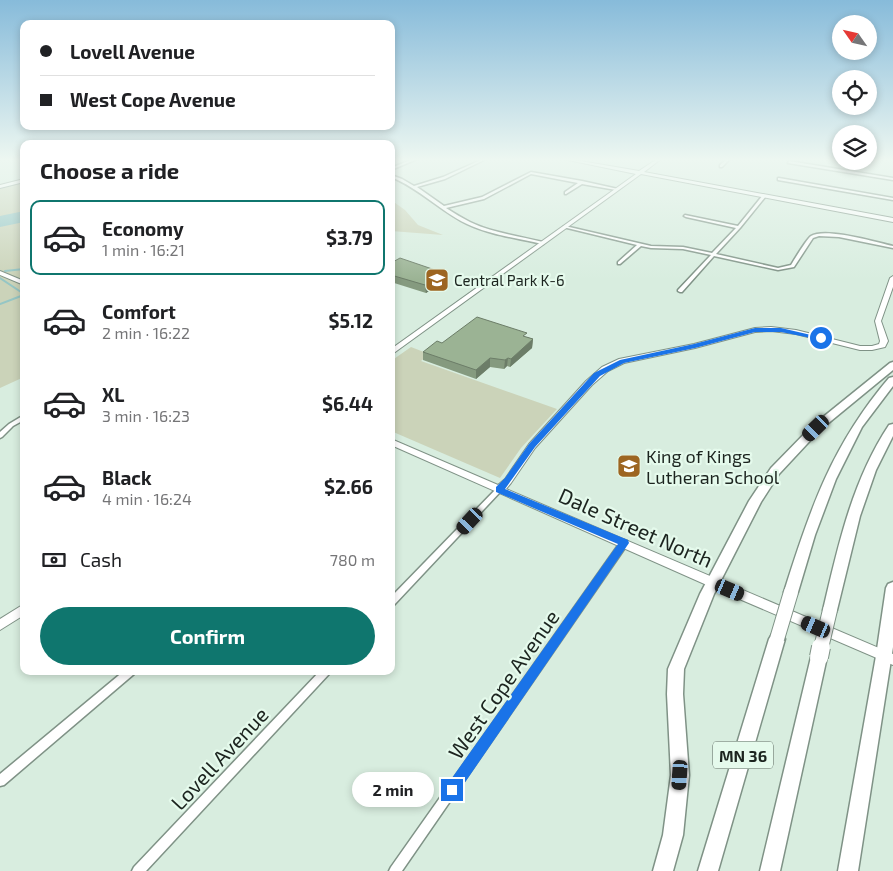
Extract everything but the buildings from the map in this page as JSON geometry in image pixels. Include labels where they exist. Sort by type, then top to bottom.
[{"type":"highway","points":[[663,871],[673,835],[679,796],[680,775],[675,694],[676,669],[713,583],[754,501],[775,471],[816,428],[893,365]]},
{"type":"highway","name":"MN 36","points":[[708,871],[812,523],[831,472],[859,422],[893,380]]},
{"type":"highway","name":"MN 36","points":[[770,871],[854,513],[870,469],[893,427]]},
{"type":"highway","points":[[848,871],[889,658],[892,594]]},
{"type":"street","points":[[433,200],[472,224],[542,243]]},
{"type":"street","points":[[444,207],[476,200]]},
{"type":"street","points":[[395,349],[601,200]]},
{"type":"street","points":[[680,291],[739,227],[761,200]]},
{"type":"street","points":[[784,200],[893,220]]},
{"type":"street","points":[[686,216],[739,227]]},
{"type":"street","points":[[565,226],[656,248],[683,248],[783,269],[792,266],[816,235],[834,235],[893,247]]},
{"type":"street","points":[[620,263],[641,244]]},
{"type":"street","points":[[0,273],[20,281]]},
{"type":"street","points":[[395,599],[499,490],[532,446],[589,383],[605,369],[622,361],[695,346],[747,331],[764,329],[796,332],[860,348],[878,346],[884,342],[878,321],[893,278]]},
{"type":"street","points":[[0,436],[20,419]]},
{"type":"street","name":"Dale Street North","points":[[395,444],[889,658]]},
{"type":"street","name":"West Cope Avenue","points":[[395,871],[624,543]]},
{"type":"street","points":[[0,625],[20,612]]},
{"type":"street","points":[[0,781],[127,675]]},
{"type":"street","name":"Lovell Avenue","points":[[138,871],[322,675]]},
{"type":"green space","points":[[0,200],[20,200],[20,379],[0,388]]},
{"type":"green space","points":[[395,203],[405,210],[418,225],[443,235],[395,231]]},
{"type":"green space","points":[[411,347],[429,354],[421,361],[557,409],[521,448],[500,478],[395,433],[395,358]]},
{"type":"water","points":[[20,212],[20,223],[0,227],[0,216]]},
{"type":"waterway","points":[[5,271],[20,269]]},
{"type":"waterway","points":[[0,278],[20,291]]},
{"type":"waterway","points":[[0,304],[20,296]]},
{"type":"place","name":"Central Park K-6","points":[[437,280]]},
{"type":"place","name":"King of Kings Lutheran School","points":[[629,466]]},
{"type":"route","points":[[452,790],[624,543],[499,490],[525,454],[597,375],[622,361],[648,354],[695,346],[755,330],[781,330],[821,338]]}]
